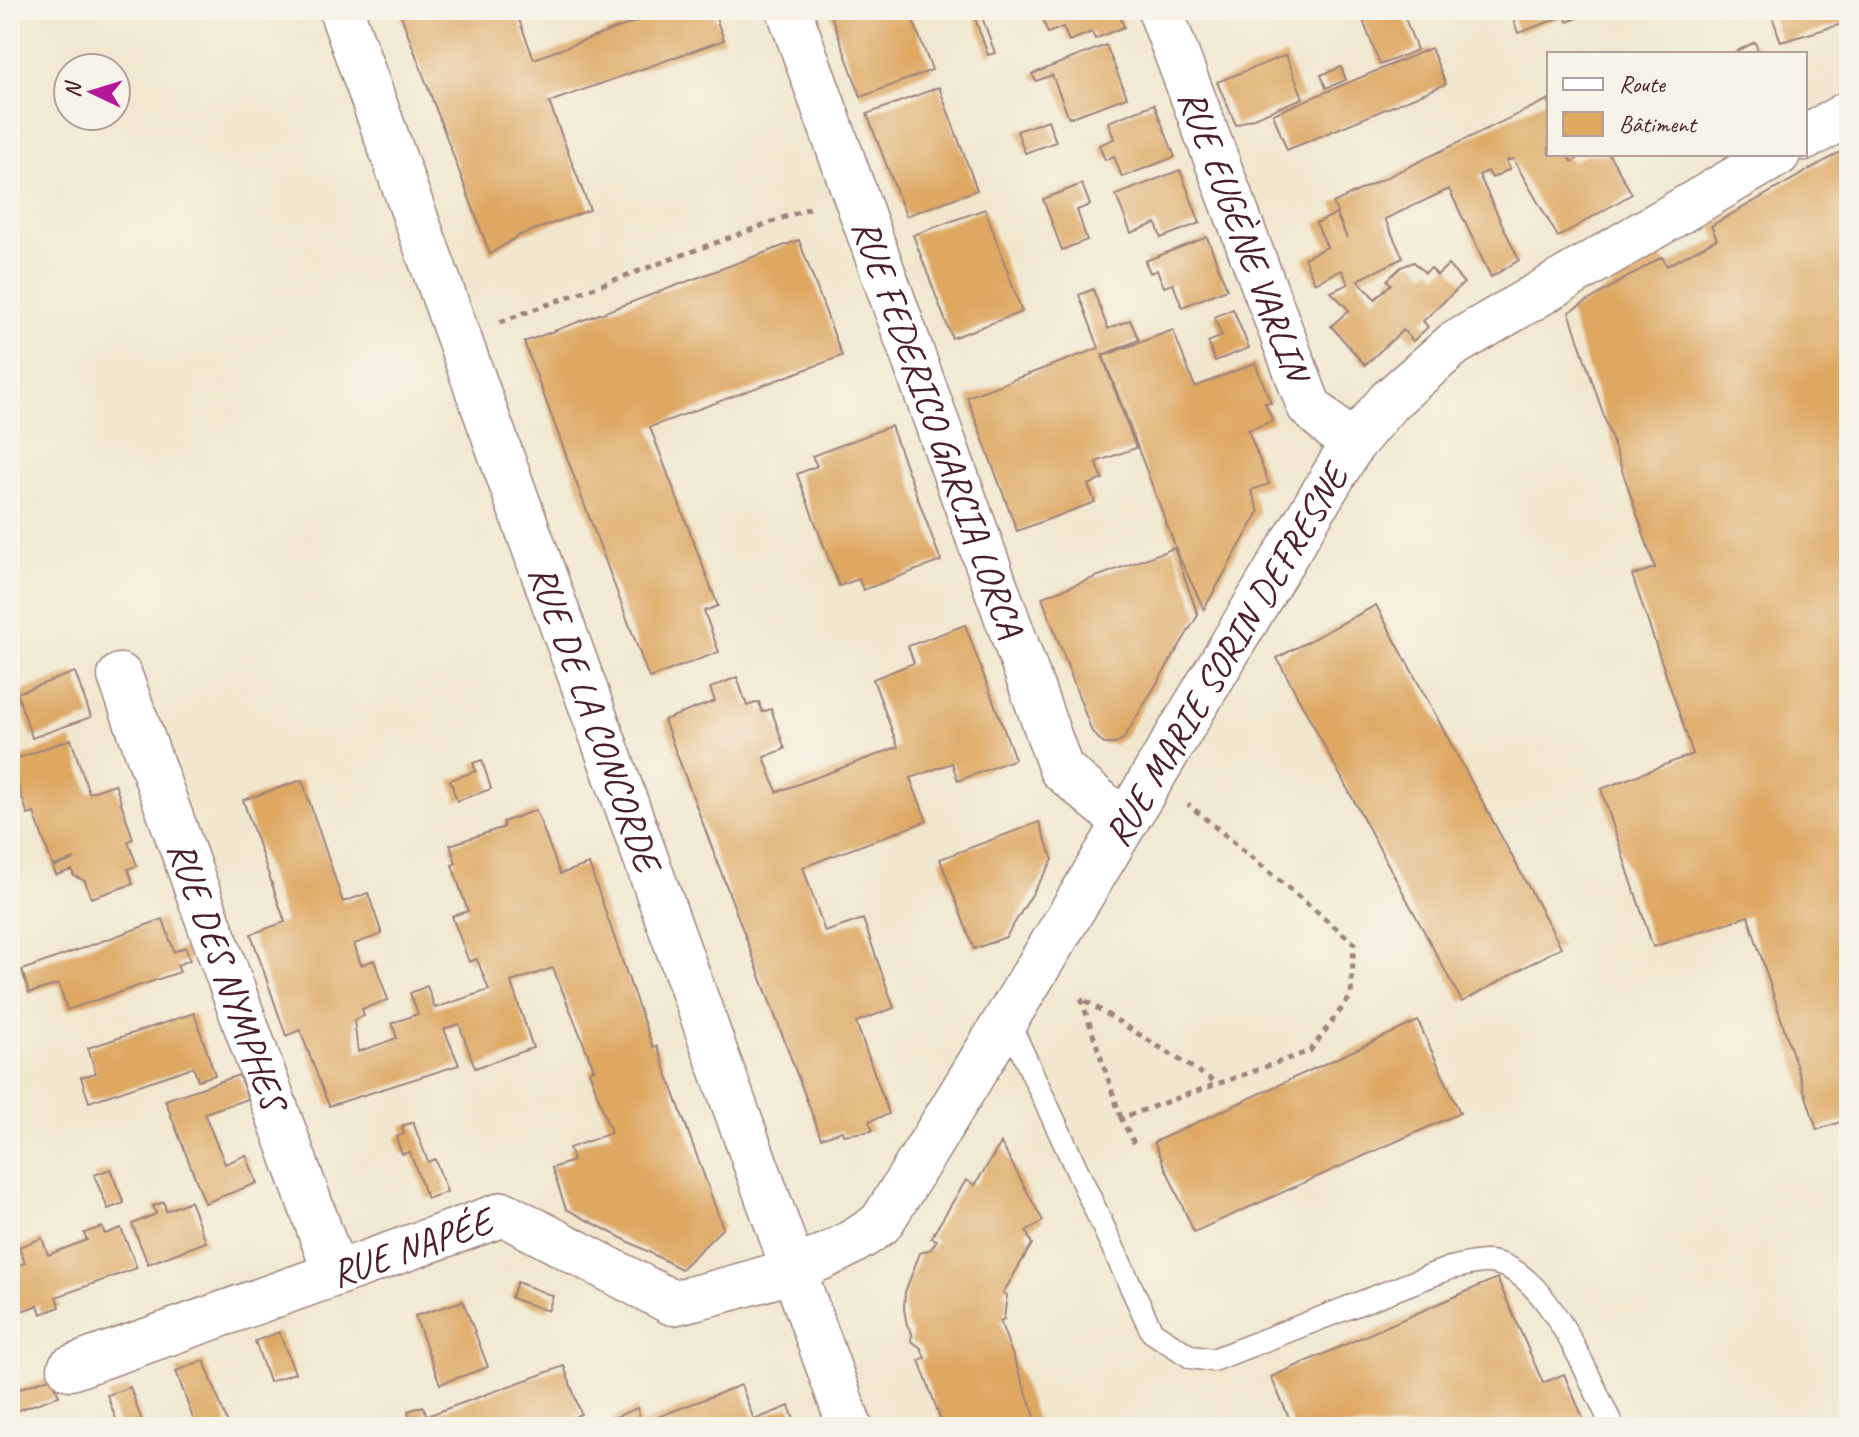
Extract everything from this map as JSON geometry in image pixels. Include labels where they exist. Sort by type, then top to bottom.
[{"type":"street","name":"RUE DE LA CONCORDE","points":[[341,10],[791,1270],[850,1427]]},
{"type":"street","name":"RUE FEDERICO GARCIA LORCA","points":[[789,10],[1061,769],[1123,821]]},
{"type":"street","name":"RUE EUGÈNE VARLIN","points":[[1160,10],[1309,406],[1352,445]]},
{"type":"street","points":[[1807,137],[1849,113]]},
{"type":"street","name":"RUE MARIE SORIN DEFRESNE","points":[[791,1270],[856,1242],[881,1223],[1008,1021],[1123,821],[1352,445],[1389,401],[1454,344],[1775,156]]},
{"type":"street","name":"RUE DES NYMPHES","points":[[120,676],[335,1273]]},
{"type":"street","name":"RUE NAPÉE","points":[[70,1368],[504,1214],[673,1303],[791,1270]]},
{"type":"lane","points":[[1008,1021],[1152,1332],[1191,1357],[1213,1360],[1450,1268],[1488,1261],[1519,1272],[1542,1292],[1613,1427]]},
{"type":"path","points":[[458,338],[789,216]]},
{"type":"path","points":[[1121,1118],[1215,1082],[1310,1051],[1351,996],[1354,943],[1152,775]]},
{"type":"path","points":[[1134,1143],[1121,1118],[1081,998],[1215,1082]]},
{"type":"building","points":[[399,10],[515,10],[534,59],[667,10],[713,10],[724,40],[549,102],[590,210],[520,235],[490,254]]},
{"type":"building","points":[[829,10],[909,10],[932,70],[861,97]]},
{"type":"building","points":[[972,10],[999,10],[982,17],[995,53],[988,55]]},
{"type":"building","points":[[1039,10],[1118,10],[1124,27],[1095,39],[1092,32],[1069,41],[1063,27],[1048,33]]},
{"type":"building","points":[[1375,10],[1402,10],[1417,50],[1380,65],[1361,15]]},
{"type":"building","points":[[1510,10],[1600,10],[1567,22],[1565,16],[1518,33]]},
{"type":"building","points":[[1770,10],[1849,10],[1849,22],[1781,42]]},
{"type":"building","points":[[1755,42],[1758,52],[1735,52]]},
{"type":"building","points":[[1106,45],[1127,97],[1069,118],[1052,75],[1036,81],[1032,74]]},
{"type":"building","points":[[1431,48],[1446,84],[1287,150],[1273,114]]},
{"type":"building","points":[[1286,55],[1303,98],[1236,125],[1217,82]]},
{"type":"building","points":[[1341,67],[1346,80],[1326,88],[1321,75]]},
{"type":"building","points":[[939,87],[977,190],[906,216],[867,114]]},
{"type":"building","points":[[1547,100],[1547,156],[1568,156],[1572,162],[1582,156],[1610,156],[1632,194],[1558,237],[1513,159],[1506,161],[1510,169],[1492,178],[1488,171],[1479,175],[1519,260],[1491,277],[1449,189],[1385,219],[1403,258],[1358,280],[1375,299],[1391,284],[1387,280],[1401,267],[1414,262],[1425,273],[1431,268],[1437,275],[1448,265],[1464,283],[1423,321],[1428,327],[1413,341],[1403,330],[1365,365],[1331,326],[1349,310],[1331,292],[1348,284],[1342,270],[1315,283],[1304,258],[1327,247],[1316,223],[1336,214],[1347,238],[1333,203]]},
{"type":"building","points":[[1154,104],[1175,157],[1122,177],[1114,156],[1105,160],[1099,145],[1114,139],[1108,122]]},
{"type":"building","points":[[1048,120],[1056,142],[1025,153],[1017,131]]},
{"type":"building","points":[[1849,147],[1849,1119],[1817,1130],[1748,916],[1653,947],[1601,789],[1693,754],[1632,575],[1655,568],[1569,312],[1662,257],[1667,266],[1717,239],[1711,226]]},
{"type":"building","points":[[1180,170],[1200,223],[1161,238],[1156,223],[1131,233],[1116,195]]},
{"type":"building","points":[[1082,184],[1090,205],[1077,210],[1087,240],[1062,250],[1043,199]]},
{"type":"building","points":[[985,209],[1022,312],[952,338],[913,235]]},
{"type":"building","points":[[1207,237],[1227,289],[1182,307],[1173,284],[1164,287],[1157,270],[1150,273],[1145,261]]},
{"type":"building","points":[[799,240],[842,356],[650,427],[718,606],[704,611],[719,652],[649,678],[524,342]]},
{"type":"building","points":[[1093,289],[1108,329],[1130,320],[1139,340],[1102,355],[1136,448],[1096,462],[1103,479],[1088,485],[1095,502],[1017,531],[967,397],[1099,348],[1079,295]]},
{"type":"building","points":[[1233,309],[1249,348],[1215,361],[1208,342],[1222,336],[1214,317]]},
{"type":"building","points":[[1173,330],[1195,387],[1255,363],[1271,403],[1265,403],[1273,421],[1248,430],[1269,484],[1251,490],[1259,512],[1204,609],[1180,559],[1103,356]]},
{"type":"building","points":[[891,426],[941,561],[863,590],[859,579],[839,586],[797,474],[817,466],[812,456]]},
{"type":"building","points":[[1174,548],[1198,615],[1124,738],[1115,744],[1104,744],[1092,732],[1042,597]]},
{"type":"building","points":[[1376,605],[1561,947],[1462,1002],[1277,658]]},
{"type":"building","points":[[965,625],[1015,759],[958,781],[952,763],[910,778],[927,821],[803,867],[825,932],[863,919],[894,1008],[856,1022],[889,1114],[869,1121],[873,1131],[843,1135],[842,1131],[821,1138],[664,720],[715,701],[710,688],[737,677],[747,706],[759,702],[762,712],[771,709],[785,749],[764,757],[777,792],[898,747],[873,679],[914,663],[908,646]]},
{"type":"building","points":[[75,672],[91,717],[32,738],[17,693]]},
{"type":"building","points":[[71,739],[89,793],[115,784],[133,839],[128,841],[137,866],[128,869],[133,884],[91,898],[85,881],[74,876],[72,870],[56,875],[53,867],[75,859],[53,866],[34,813],[28,815],[10,761]]},
{"type":"building","points":[[482,760],[491,789],[457,801],[450,780],[476,771],[473,763]]},
{"type":"building","points":[[302,780],[343,902],[368,893],[382,934],[354,944],[361,965],[374,960],[388,1000],[362,1009],[364,1016],[354,1020],[358,1052],[397,1038],[392,1023],[418,1014],[410,993],[427,986],[435,1008],[489,990],[477,959],[469,962],[452,916],[468,911],[452,865],[456,863],[450,845],[504,827],[503,822],[536,810],[560,874],[589,864],[653,1047],[657,1046],[723,1228],[681,1269],[566,1209],[552,1168],[573,1161],[569,1148],[611,1133],[589,1071],[594,1069],[553,968],[511,982],[533,1048],[475,1068],[459,1024],[444,1029],[459,1065],[329,1106],[300,1030],[286,1036],[251,934],[285,922],[243,800]]},
{"type":"building","points":[[1039,822],[1053,860],[1006,937],[974,949],[940,859]]},
{"type":"building","points":[[163,919],[174,952],[185,947],[190,960],[177,965],[180,972],[67,1010],[59,984],[29,993],[22,970]]},
{"type":"building","points":[[194,1013],[215,1075],[198,1080],[193,1067],[89,1102],[81,1077],[96,1073],[88,1048]]},
{"type":"building","points":[[1418,1021],[1460,1113],[1194,1232],[1154,1142]]},
{"type":"building","points":[[239,1075],[248,1099],[204,1113],[225,1164],[246,1155],[257,1183],[205,1203],[165,1100]]},
{"type":"building","points":[[413,1122],[428,1162],[435,1159],[447,1192],[427,1199],[410,1152],[402,1154],[396,1137],[404,1134],[402,1126]]},
{"type":"building","points":[[1001,1143],[1043,1221],[1026,1231],[1032,1244],[1003,1293],[1007,1295],[1004,1319],[1000,1321],[1039,1427],[943,1426],[919,1360],[925,1358],[921,1348],[911,1341],[912,1333],[904,1309],[905,1292],[920,1253],[931,1249],[937,1240],[931,1238],[966,1180],[975,1185]]},
{"type":"building","points":[[110,1169],[124,1203],[108,1209],[94,1175]]},
{"type":"building","points":[[190,1201],[206,1242],[148,1264],[132,1224],[156,1214],[153,1206],[164,1202],[166,1211]]},
{"type":"building","points":[[102,1227],[105,1234],[121,1228],[137,1268],[56,1297],[60,1307],[41,1314],[38,1305],[10,1315],[10,1268],[25,1263],[19,1247],[42,1238],[48,1255],[87,1240],[84,1233]]},
{"type":"building","points":[[1497,1278],[1543,1383],[1564,1374],[1587,1427],[1293,1427],[1271,1377]]},
{"type":"building","points":[[517,1282],[553,1296],[548,1311],[511,1298]]},
{"type":"building","points":[[463,1301],[488,1367],[440,1384],[415,1316]]},
{"type":"building","points":[[279,1332],[295,1373],[269,1382],[255,1341]]},
{"type":"building","points":[[204,1360],[229,1427],[196,1427],[176,1371]]},
{"type":"building","points":[[564,1366],[581,1414],[576,1416],[580,1427],[398,1427],[411,1422],[408,1411],[423,1406],[427,1416]]},
{"type":"building","points":[[52,1377],[59,1396],[10,1413],[10,1392]]},
{"type":"building","points":[[741,1385],[754,1420],[789,1406],[797,1427],[616,1427],[614,1422],[613,1418],[637,1408],[642,1423]]},
{"type":"building","points":[[130,1387],[144,1427],[119,1427],[107,1395]]}]
